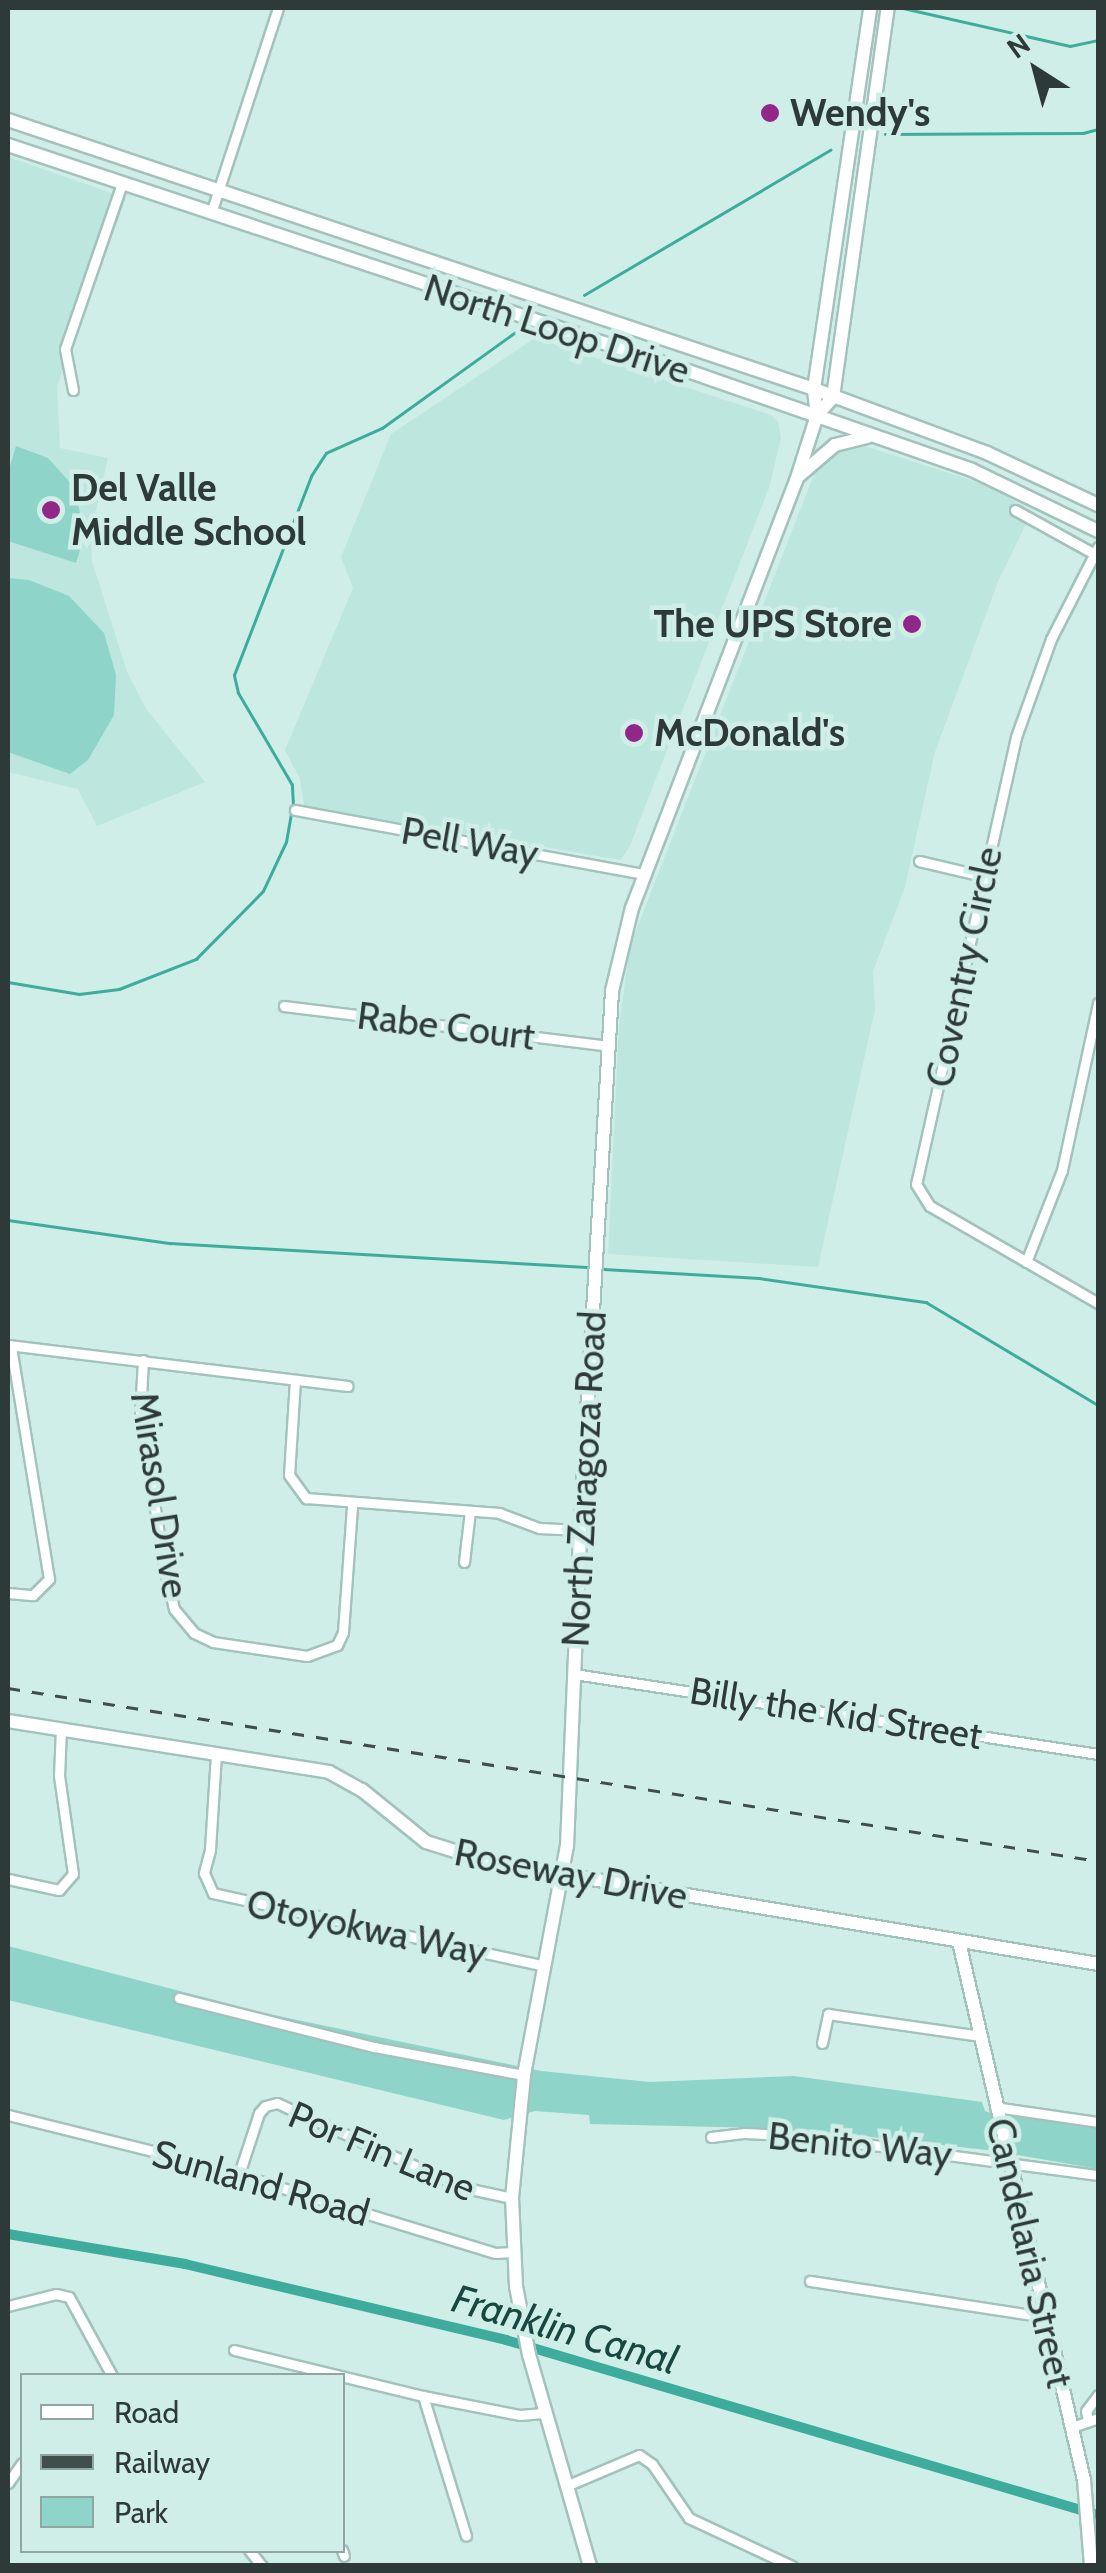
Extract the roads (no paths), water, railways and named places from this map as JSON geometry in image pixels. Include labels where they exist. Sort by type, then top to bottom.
[{"type":"main road","name":"North Zaragoza Road","points":[[817,415],[814,389],[870,8]]},
{"type":"main road","points":[[833,397],[860,181],[888,8]]},
{"type":"main road","points":[[860,181],[852,162],[866,75],[862,62]]},
{"type":"main road","name":"North Loop Drive","points":[[8,120],[814,389],[987,453],[1098,505]]},
{"type":"main road","name":"North Loop Drive","points":[[8,145],[817,415],[1022,491],[1098,531]]},
{"type":"main road","points":[[585,338],[593,318]]},
{"type":"main road","name":"North Zaragoza Road","points":[[590,2566],[528,2355],[513,2252],[512,2198],[524,2076],[562,1877],[608,1046],[618,958],[645,874],[796,481],[817,415],[833,397]]},
{"type":"main road","points":[[796,481],[835,444],[875,436]]},
{"type":"main road","name":"Roseway Drive","points":[[8,1721],[329,1772],[362,1790],[405,1828],[440,1849],[562,1877],[1098,1964]]},
{"type":"main road","name":"Candelaria Street","points":[[958,1942],[1072,2428],[1087,2504],[1091,2566]]},
{"type":"street","points":[[210,213],[278,8]]},
{"type":"street","points":[[73,390],[65,349],[122,183]]},
{"type":"street","points":[[1014,510],[1097,552]]},
{"type":"street","name":"Coventry Circle","points":[[1097,552],[1051,639],[1023,715],[983,876],[916,1187],[930,1206],[1098,1303]]},
{"type":"street","name":"Pell Way","points":[[295,810],[645,874]]},
{"type":"street","points":[[919,860],[983,876]]},
{"type":"street","points":[[1026,1262],[1062,1170],[1098,1003]]},
{"type":"street","name":"Rabe Court","points":[[284,1006],[608,1046]]},
{"type":"street","points":[[8,1593],[33,1595],[49,1579],[9,1346],[348,1386]]},
{"type":"street","name":"Mirasol Drive","points":[[143,1360],[140,1414],[164,1566],[174,1609],[194,1632],[213,1642],[307,1656],[337,1646],[343,1632],[352,1505]]},
{"type":"street","points":[[295,1380],[289,1470],[294,1488],[314,1501],[499,1513],[547,1530],[580,1530]]},
{"type":"street","points":[[464,1562],[470,1512]]},
{"type":"street","name":"Billy the Kid Street","points":[[574,1674],[1098,1754]]},
{"type":"street","points":[[8,1879],[59,1890],[73,1874],[58,1776],[61,1730]]},
{"type":"street","name":"Otoyokwa Way","points":[[216,1754],[210,1850],[204,1873],[214,1893],[544,1966]]},
{"type":"street","points":[[178,1998],[374,2046],[524,2076]]},
{"type":"street","points":[[822,2043],[828,2014],[980,2036]]},
{"type":"street","name":"Por Fin Lane","points":[[239,2174],[259,2113],[278,2103],[461,2187],[512,2198]]},
{"type":"street","points":[[995,2107],[1098,2122]]},
{"type":"street","name":"Sunland Road","points":[[8,2115],[239,2174],[494,2253],[513,2252]]},
{"type":"street","name":"Benito Way","points":[[711,2137],[745,2132],[805,2136],[1098,2174]]},
{"type":"street","points":[[810,2281],[1046,2317]]},
{"type":"street","points":[[8,2306],[56,2294],[69,2297],[110,2373]]},
{"type":"street","points":[[234,2350],[333,2373]]},
{"type":"street","points":[[290,2362],[293,2373]]},
{"type":"street","points":[[345,2376],[520,2416],[543,2412]]},
{"type":"street","points":[[423,2396],[466,2536]]},
{"type":"street","points":[[1072,2428],[1093,2420],[1086,2411],[1098,2396]]},
{"type":"street","points":[[566,2486],[640,2454],[652,2464],[689,2518],[792,2566]]},
{"type":"waterway","points":[[903,8],[1070,46],[1098,40]]},
{"type":"waterway","points":[[885,134],[1083,133],[1098,129]]},
{"type":"waterway","points":[[584,295],[830,150]]},
{"type":"waterway","points":[[293,806],[292,785],[238,693],[234,675],[311,476],[326,453],[382,428],[514,333]]},
{"type":"waterway","points":[[8,982],[79,994],[119,989],[196,959],[263,891],[286,842],[291,814]]},
{"type":"waterway","points":[[8,1220],[170,1243],[586,1267]]},
{"type":"waterway","points":[[604,1269],[759,1278],[926,1302],[1098,1405]]},
{"type":"waterway","name":"Franklin Canal","points":[[8,2234],[185,2264],[506,2340],[1098,2515]]},
{"type":"railway","points":[[8,1688],[1098,1861]]},
{"type":"place","name":"Wendy's","points":[[770,113]]},
{"type":"place","name":"Del Valle Middle School","points":[[51,510]]},
{"type":"place","name":"The UPS Store","points":[[912,624]]},
{"type":"place","name":"McDonald's","points":[[634,733]]}]
